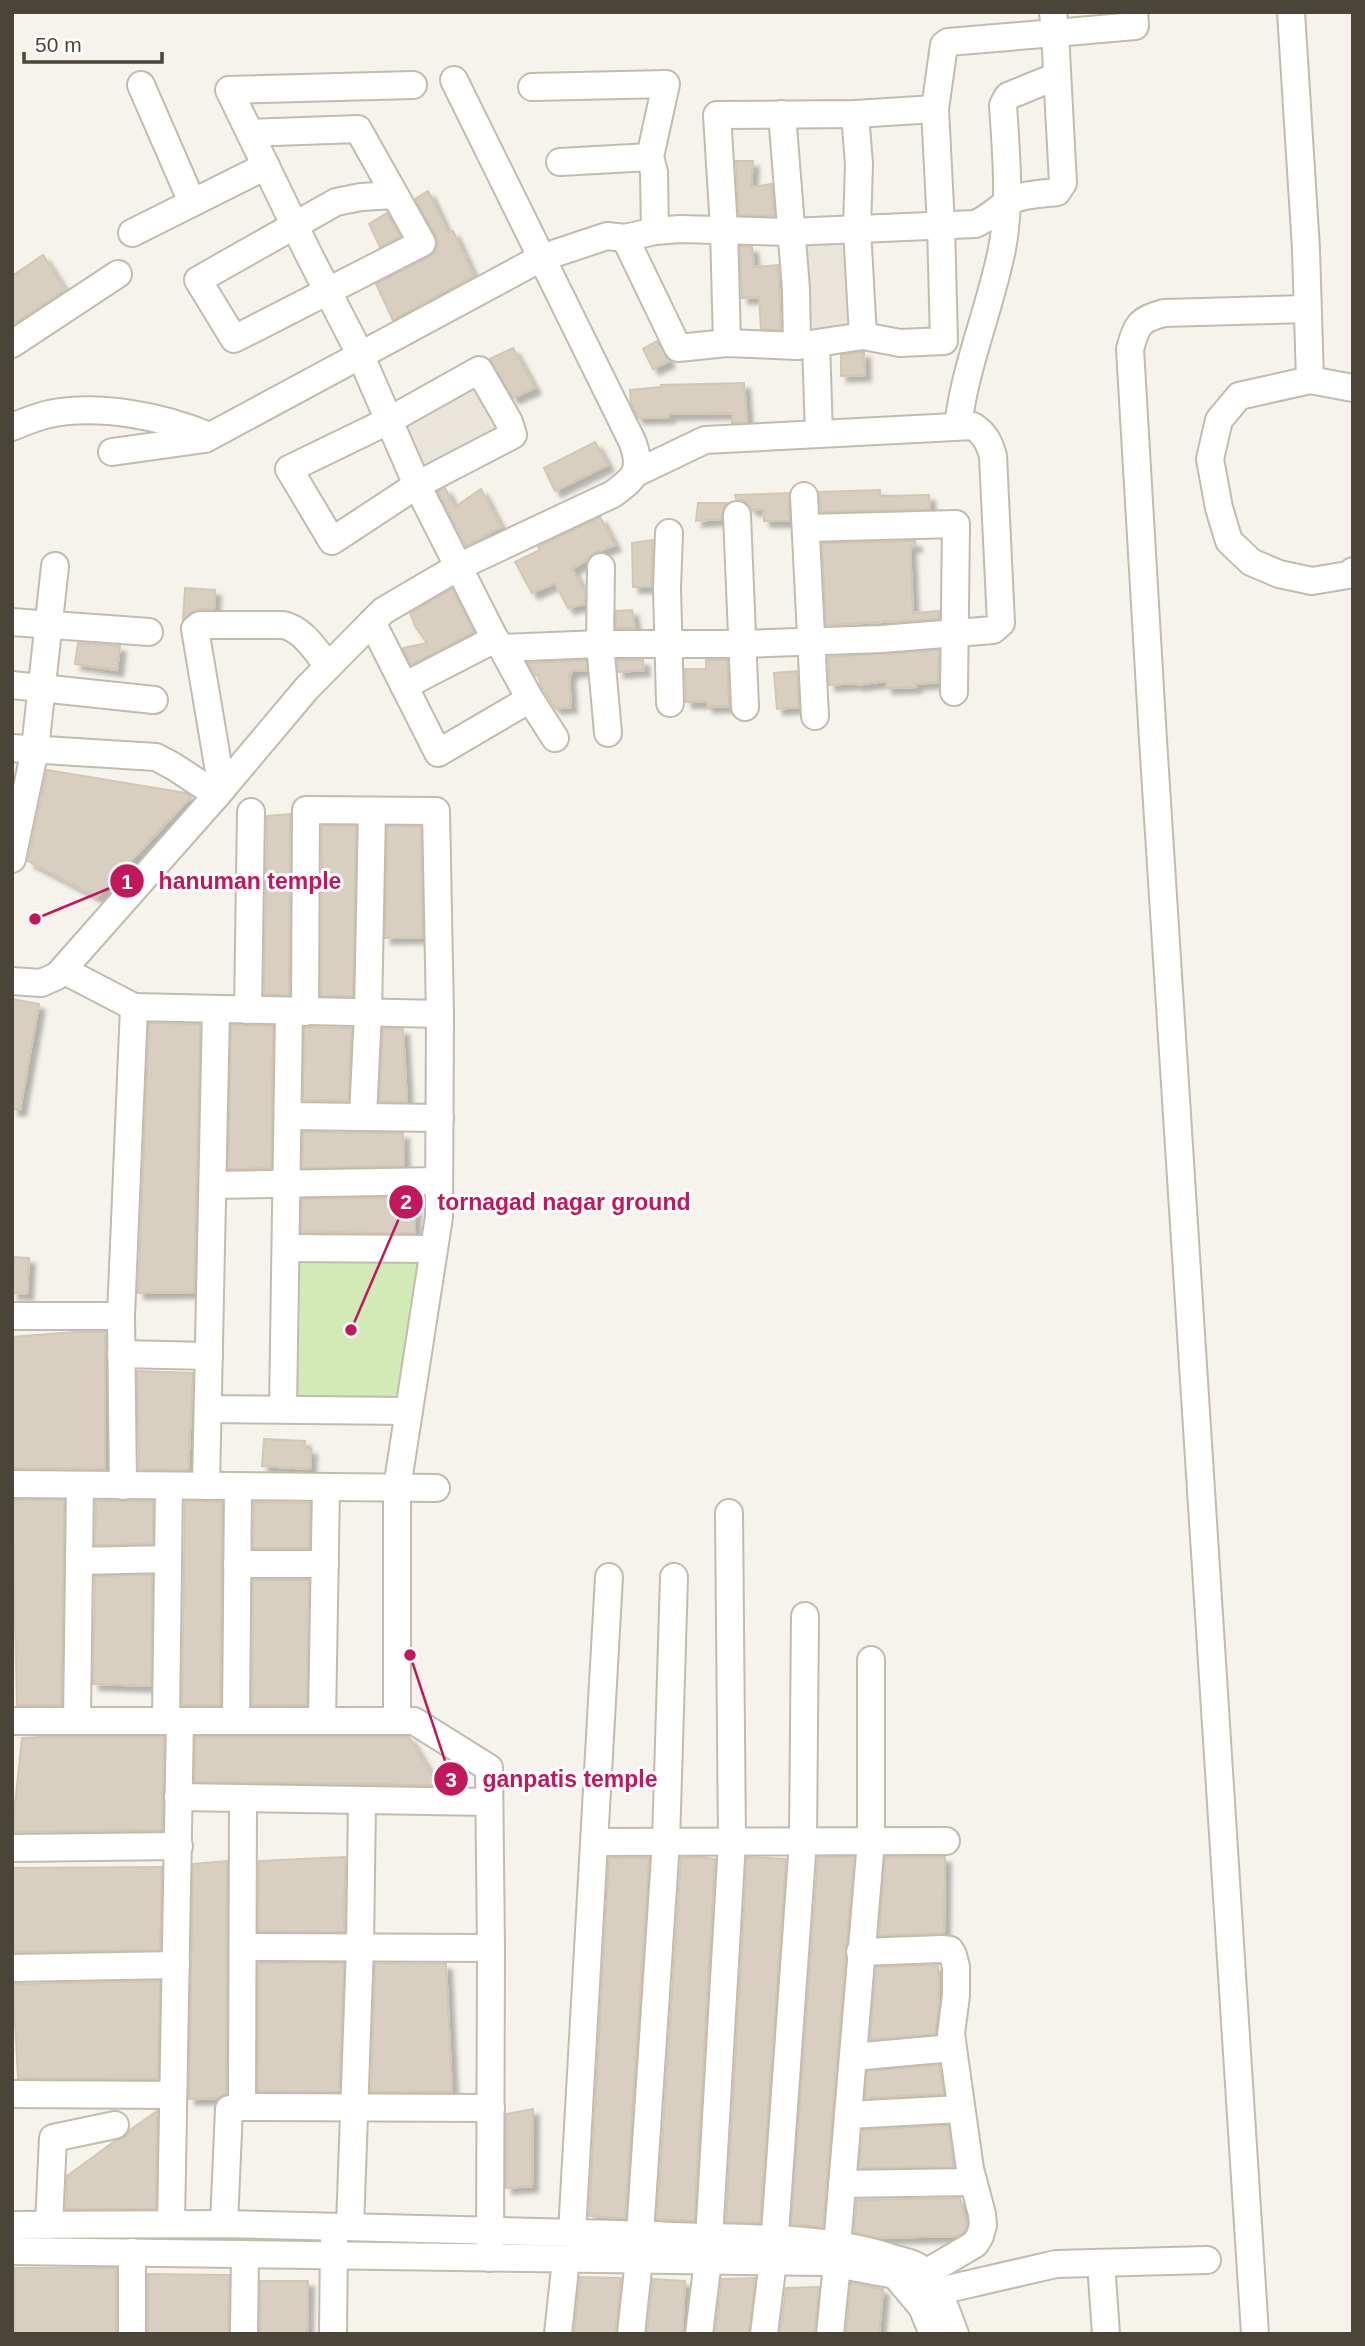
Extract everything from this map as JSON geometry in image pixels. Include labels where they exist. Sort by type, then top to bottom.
[{"type":"street","points":[[625,238],[678,348],[727,343],[806,345],[863,336],[900,343],[944,341],[935,109],[943,49],[948,42],[1054,22],[1135,26],[1134,12]]},
{"type":"street","points":[[1291,12],[1306,249],[1310,380]]},
{"type":"street","points":[[113,452],[198,441],[541,258],[607,236],[625,238],[655,231],[724,229],[790,232],[975,225],[1020,197],[1057,192],[1063,183],[1054,22]]},
{"type":"street","points":[[958,426],[967,374],[1002,249],[1008,202],[1003,104],[1008,96],[1057,76]]},
{"type":"street","points":[[12,981],[41,983],[57,976],[220,792],[307,688],[383,611],[458,567],[613,494],[636,473],[639,460],[633,443],[454,80]]},
{"type":"street","points":[[532,87],[666,84],[650,157],[654,172],[655,231]]},
{"type":"street","points":[[141,85],[192,202]]},
{"type":"street","points":[[413,85],[229,90],[360,354],[417,485],[458,567],[530,699],[555,738]]},
{"type":"street","points":[[727,343],[717,115],[855,114],[935,109]]},
{"type":"street","points":[[782,114],[796,289],[819,434]]},
{"type":"street","points":[[855,114],[859,164],[857,229],[863,336]]},
{"type":"street","points":[[250,133],[358,129],[422,243],[234,339],[198,280],[336,202],[395,195]]},
{"type":"street","points":[[560,162],[650,157]]},
{"type":"street","points":[[132,233],[265,166]]},
{"type":"street","points":[[12,344],[118,274]]},
{"type":"street","points":[[1255,2334],[1130,349],[1137,327],[1146,318],[1164,313],[1307,309]]},
{"type":"street","points":[[479,370],[509,422],[513,435],[417,485],[332,541],[289,469],[388,421],[479,370]]},
{"type":"street","points":[[1353,388],[1310,380],[1239,396],[1219,420],[1210,459],[1219,508],[1229,541],[1251,562],[1279,575],[1312,582],[1348,576],[1353,571]]},
{"type":"street","points":[[12,427],[48,414],[89,410],[113,411],[167,422],[209,436]]},
{"type":"street","points":[[404,687],[499,643],[743,644],[955,635],[993,630],[1001,623],[993,456],[982,432],[973,426],[705,440],[636,473]]},
{"type":"street","points":[[804,496],[815,716]]},
{"type":"street","points":[[737,515],[745,707]]},
{"type":"street","points":[[807,528],[956,524],[954,692]]},
{"type":"street","points":[[669,533],[667,588],[670,703]]},
{"type":"street","points":[[12,859],[23,748],[40,688],[55,566]]},
{"type":"street","points":[[601,567],[600,644],[608,733]]},
{"type":"street","points":[[12,622],[149,632]]},
{"type":"street","points":[[372,622],[438,753],[530,699]]},
{"type":"street","points":[[220,792],[195,629],[201,625],[291,626],[328,666]]},
{"type":"street","points":[[12,685],[154,700]]},
{"type":"street","points":[[23,748],[156,757],[220,792]]},
{"type":"street","points":[[283,1409],[288,1116],[297,1011],[306,810],[436,811],[440,1014],[439,1217],[397,1488],[397,1721]]},
{"type":"street","points":[[363,1116],[372,811]]},
{"type":"street","points":[[248,1010],[251,812]]},
{"type":"street","points":[[62,970],[134,1007],[440,1014]]},
{"type":"street","points":[[123,1486],[121,1316],[134,1007]]},
{"type":"street","points":[[206,1486],[216,1010]]},
{"type":"street","points":[[288,1116],[440,1118]]},
{"type":"street","points":[[213,1185],[439,1181]]},
{"type":"street","points":[[286,1248],[434,1249]]},
{"type":"street","points":[[12,1316],[121,1316]]},
{"type":"street","points":[[121,1354],[209,1356]]},
{"type":"street","points":[[208,1409],[409,1411]]},
{"type":"street","points":[[12,1484],[436,1488]]},
{"type":"street","points":[[78,1720],[80,1485]]},
{"type":"street","points":[[169,1486],[168,1559],[179,1846],[171,2224]]},
{"type":"street","points":[[236,1721],[238,1487]]},
{"type":"street","points":[[322,1721],[326,1487]]},
{"type":"street","points":[[699,2334],[708,2250],[732,1842],[729,1513]]},
{"type":"street","points":[[79,1561],[168,1559]]},
{"type":"street","points":[[237,1564],[325,1564]]},
{"type":"street","points":[[572,2233],[609,1577]]},
{"type":"street","points":[[631,2334],[640,2247],[666,1842],[674,1577]]},
{"type":"street","points":[[764,2334],[773,2250],[803,1842],[805,1616]]},
{"type":"street","points":[[830,2334],[871,1841],[871,1660]]},
{"type":"street","points":[[13,1727],[78,1720],[414,1721],[489,1768],[490,2258]]},
{"type":"street","points":[[178,1797],[489,1802]]},
{"type":"street","points":[[242,2107],[243,1798]]},
{"type":"street","points":[[333,2334],[333,2256],[342,2227],[355,2108],[362,1800]]},
{"type":"street","points":[[594,1842],[946,1841]]},
{"type":"street","points":[[12,1848],[179,1846]]},
{"type":"street","points":[[243,1947],[491,1948]]},
{"type":"street","points":[[860,1952],[942,1949],[950,1951],[956,1967],[956,1995],[951,2023],[952,2048],[973,2182],[983,2225],[975,2244],[931,2283]]},
{"type":"street","points":[[12,1968],[176,1965]]},
{"type":"street","points":[[853,2057],[952,2048]]},
{"type":"street","points":[[12,2094],[173,2095]]},
{"type":"street","points":[[224,2224],[228,2111],[231,2108],[491,2108]]},
{"type":"street","points":[[848,2115],[961,2109]]},
{"type":"street","points":[[49,2225],[52,2138],[115,2125]]},
{"type":"street","points":[[842,2184],[973,2182]]},
{"type":"street","points":[[12,2225],[224,2224],[572,2233],[640,2247],[773,2250],[837,2255],[895,2275],[922,2307],[933,2334]]},
{"type":"street","points":[[12,2251],[566,2259],[640,2247]]},
{"type":"street","points":[[837,2255],[867,2249],[919,2267],[931,2283],[956,2334]]},
{"type":"street","points":[[132,2252],[132,2334]]},
{"type":"street","points":[[244,2334],[245,2254]]},
{"type":"street","points":[[558,2334],[566,2259]]},
{"type":"street","points":[[931,2283],[1056,2264],[1207,2260]]},
{"type":"street","points":[[1101,2263],[1106,2334]]},
{"type":"shaded area","points":[[851,235],[857,332],[801,339],[796,238]]},
{"type":"shaded area","points":[[478,379],[507,431],[418,479],[396,427]]},
{"type":"green space","points":[[291,1255],[420,1257],[403,1402],[291,1403]]},
{"type":"building","points":[[736,161],[753,161],[751,187],[772,184],[774,216],[739,215]]},
{"type":"building","points":[[428,191],[448,233],[453,231],[474,276],[393,320],[376,284],[436,251],[436,236],[415,199]]},
{"type":"building","points":[[387,213],[400,236],[380,247],[369,224]]},
{"type":"building","points":[[740,246],[752,247],[754,267],[778,265],[781,330],[761,329],[759,297],[742,298]]},
{"type":"building","points":[[43,255],[65,290],[12,325],[12,276]]},
{"type":"building","points":[[657,341],[669,361],[653,369],[643,349]]},
{"type":"building","points":[[513,348],[535,388],[513,398],[490,359]]},
{"type":"building","points":[[864,352],[865,375],[841,376],[841,355]]},
{"type":"building","points":[[744,383],[747,422],[732,423],[732,413],[669,414],[669,417],[638,418],[631,404],[630,390],[661,385]]},
{"type":"building","points":[[595,442],[608,465],[555,491],[544,468]]},
{"type":"building","points":[[445,488],[455,507],[481,489],[501,527],[466,546],[438,492]]},
{"type":"building","points":[[880,490],[880,496],[929,495],[930,509],[821,512],[819,492]]},
{"type":"building","points":[[789,493],[789,521],[764,521],[763,509],[752,510],[745,501],[736,499],[735,495]]},
{"type":"building","points":[[698,503],[727,503],[721,519],[696,521]]},
{"type":"building","points":[[600,517],[615,545],[594,553],[572,569],[585,592],[585,604],[568,608],[555,583],[532,593],[515,562],[540,550],[538,547]]},
{"type":"building","points":[[653,540],[651,587],[633,587],[632,543]]},
{"type":"building","points":[[915,541],[916,546],[910,546],[913,613],[939,611],[939,619],[826,625],[822,543]]},
{"type":"building","points":[[185,588],[215,590],[214,609],[199,609],[183,620]]},
{"type":"building","points":[[452,589],[474,632],[411,665],[403,648],[427,643],[410,613]]},
{"type":"building","points":[[632,610],[635,628],[616,628],[616,611]]},
{"type":"building","points":[[78,643],[120,646],[117,670],[75,664]]},
{"type":"building","points":[[939,650],[938,682],[915,684],[916,687],[886,688],[886,681],[829,685],[828,657]]},
{"type":"building","points":[[586,660],[587,670],[572,671],[572,674],[569,674],[571,707],[555,708],[540,684],[539,675],[535,675],[528,663]]},
{"type":"building","points":[[617,660],[643,660],[644,670],[618,672]]},
{"type":"building","points":[[706,660],[727,660],[729,706],[707,707],[707,702],[686,702],[685,669],[706,669]]},
{"type":"building","points":[[797,671],[799,707],[777,709],[774,673]]},
{"type":"building","points":[[47,770],[186,793],[191,797],[97,897],[28,861]]},
{"type":"building","points":[[290,814],[289,995],[264,994],[267,816]]},
{"type":"building","points":[[322,826],[356,826],[353,996],[321,996]]},
{"type":"building","points":[[387,826],[421,827],[423,937],[385,938]]},
{"type":"building","points":[[12,999],[39,1004],[20,1110],[12,1109]]},
{"type":"building","points":[[149,1023],[200,1024],[194,1292],[138,1293]]},
{"type":"building","points":[[231,1025],[273,1026],[271,1168],[228,1169]]},
{"type":"building","points":[[304,1028],[352,1028],[348,1101],[303,1100]]},
{"type":"building","points":[[383,1028],[403,1029],[407,1102],[379,1101]]},
{"type":"building","points":[[303,1132],[403,1133],[404,1166],[302,1168]]},
{"type":"building","points":[[415,1197],[415,1233],[301,1232],[302,1199]]},
{"type":"building","points":[[12,1257],[29,1258],[27,1294],[12,1293]]},
{"type":"building","points":[[105,1332],[105,1469],[13,1468],[12,1337]]},
{"type":"building","points":[[137,1371],[193,1373],[188,1470],[139,1469]]},
{"type":"building","points":[[264,1439],[305,1441],[304,1449],[311,1449],[310,1469],[262,1466]]},
{"type":"building","points":[[12,1500],[64,1500],[61,1705],[17,1705]]},
{"type":"building","points":[[96,1501],[153,1501],[153,1544],[95,1545]]},
{"type":"building","points":[[185,1501],[222,1502],[220,1705],[182,1705]]},
{"type":"building","points":[[254,1502],[310,1503],[309,1548],[253,1548]]},
{"type":"building","points":[[152,1575],[151,1686],[93,1684],[95,1576]]},
{"type":"building","points":[[253,1580],[309,1580],[307,1705],[252,1705]]},
{"type":"building","points":[[164,1737],[162,1830],[12,1832],[22,1738]]},
{"type":"building","points":[[195,1737],[409,1737],[438,1785],[195,1782]]},
{"type":"building","points":[[345,1857],[344,1932],[258,1931],[259,1861]]},
{"type":"building","points":[[747,1857],[786,1859],[760,2223],[726,2222]]},
{"type":"building","points":[[818,1857],[854,1857],[823,2227],[791,2224]]},
{"type":"building","points":[[885,1857],[945,1857],[944,1933],[879,1936]]},
{"type":"building","points":[[609,1858],[649,1858],[625,2218],[589,2216]]},
{"type":"building","points":[[681,1858],[715,1859],[694,2221],[657,2219]]},
{"type":"building","points":[[227,1861],[226,2094],[218,2098],[189,2099],[193,1864]]},
{"type":"building","points":[[162,1867],[160,1950],[12,1952],[12,1868]]},
{"type":"building","points":[[258,1963],[344,1963],[339,2092],[258,2091]]},
{"type":"building","points":[[375,1963],[446,1964],[452,2092],[371,2092]]},
{"type":"building","points":[[938,1965],[939,2005],[935,2034],[870,2040],[876,1967]]},
{"type":"building","points":[[160,1981],[158,2079],[18,2078],[13,1984]]},
{"type":"building","points":[[939,2065],[944,2094],[865,2098],[867,2071]]},
{"type":"building","points":[[533,2109],[532,2186],[506,2188],[506,2114]]},
{"type":"building","points":[[157,2111],[156,2209],[66,2209],[67,2176],[115,2141],[125,2137],[130,2130]]},
{"type":"building","points":[[948,2125],[954,2167],[859,2168],[863,2130]]},
{"type":"building","points":[[960,2198],[967,2225],[964,2232],[957,2236],[878,2238],[854,2232],[857,2200]]},
{"type":"building","points":[[15,2268],[116,2268],[116,2334],[15,2334]]},
{"type":"building","points":[[148,2274],[229,2275],[228,2334],[148,2334]]},
{"type":"building","points":[[580,2277],[621,2278],[615,2334],[574,2334]]},
{"type":"building","points":[[755,2278],[749,2334],[715,2334],[722,2279]]},
{"type":"building","points":[[653,2279],[685,2281],[682,2334],[647,2334]]},
{"type":"building","points":[[260,2281],[308,2281],[307,2334],[260,2334]]},
{"type":"building","points":[[851,2283],[883,2289],[879,2334],[846,2334]]},
{"type":"building","points":[[819,2287],[814,2334],[780,2334],[786,2288]]},
{"type":"place","name":"hanuman temple","points":[[35,919]]},
{"type":"place","name":"tornagad nagar ground","points":[[351,1330]]},
{"type":"place","name":"ganpatis temple","points":[[410,1655]]}]
